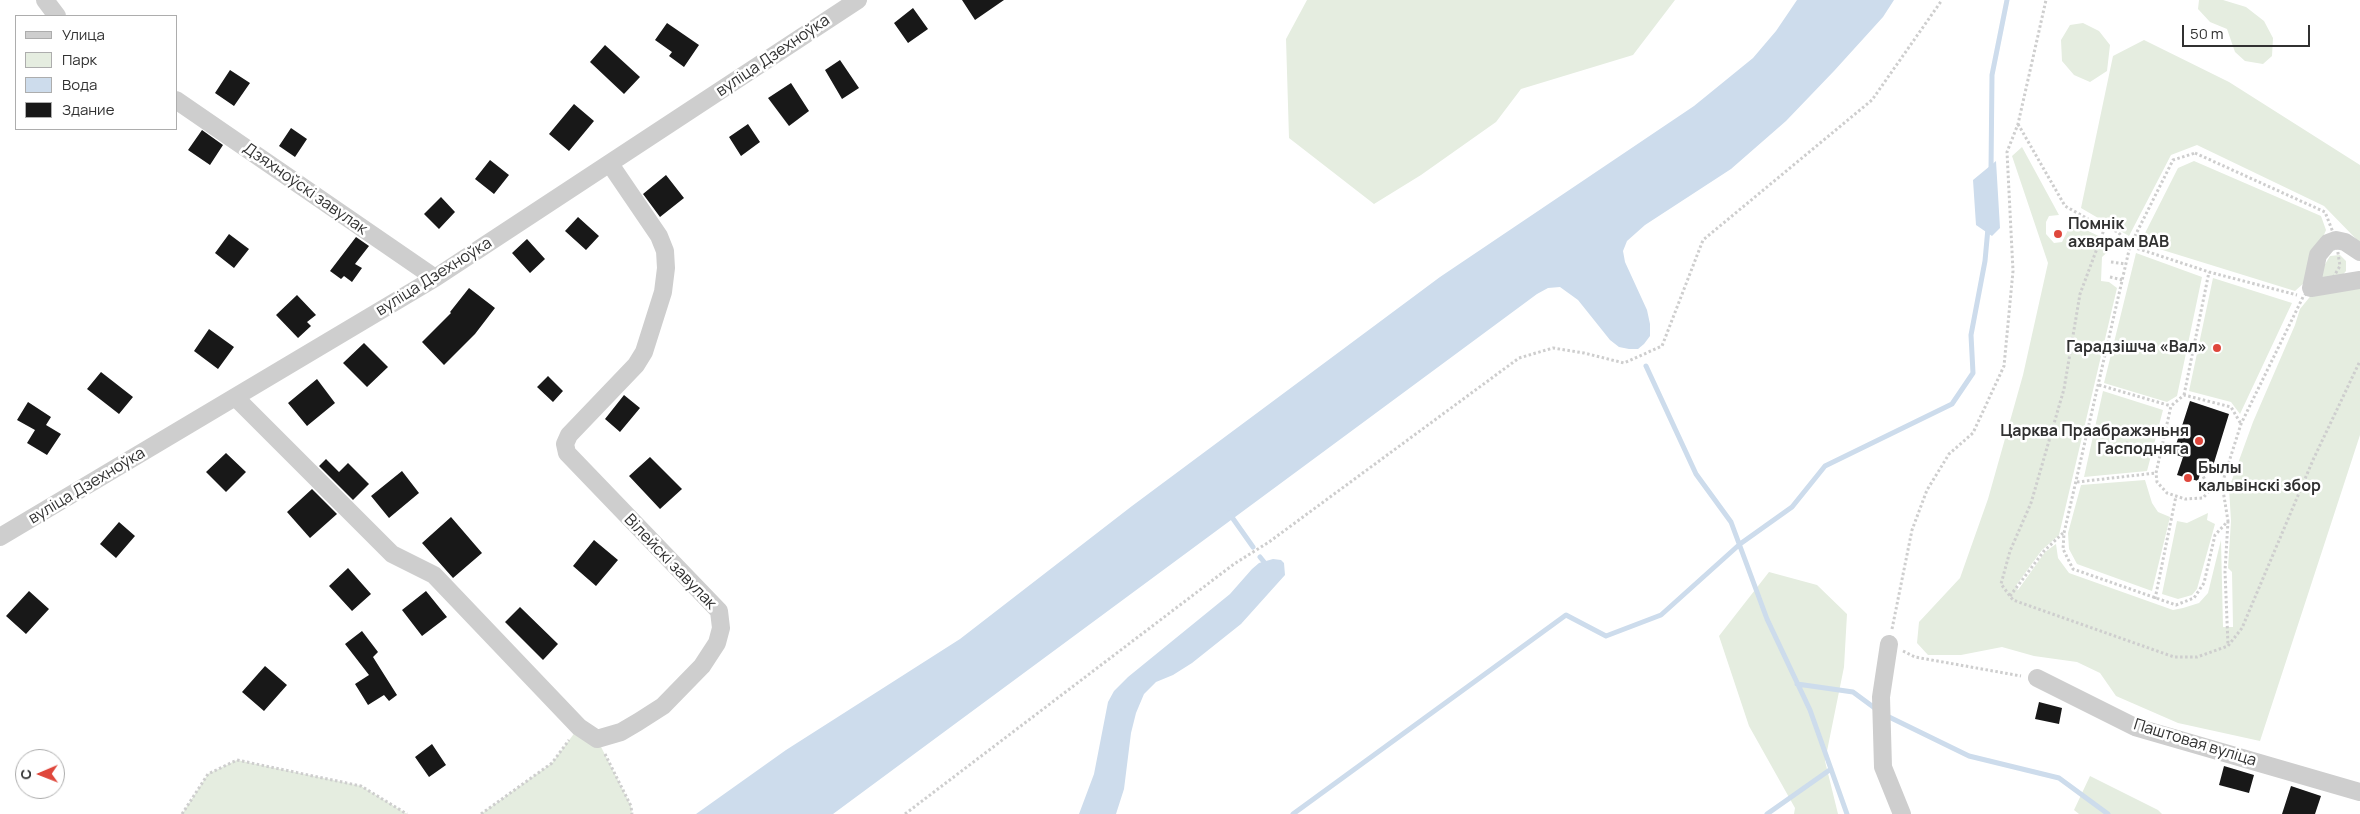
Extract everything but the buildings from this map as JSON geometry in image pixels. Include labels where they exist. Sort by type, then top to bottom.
[{"type":"street","points":[[44,0],[57,15]]},
{"type":"street","name":"вуліца Дзехноўка","points":[[0,537],[435,278],[858,0]]},
{"type":"street","name":"Дзяхноўскі завулак","points":[[178,101],[435,278]]},
{"type":"street","name":"Вілейскі завулак","points":[[597,739],[621,732],[663,706],[702,666],[717,643],[721,628],[719,612],[567,453],[565,444],[569,435],[636,365],[644,352],[662,292],[666,268],[665,252],[659,236],[610,164]]},
{"type":"street","points":[[2360,252],[2345,242],[2336,240],[2328,243],[2318,254],[2307,292],[2360,280]]},
{"type":"street","points":[[236,398],[392,554],[434,575],[579,727],[597,739]]},
{"type":"street","points":[[1889,644],[1881,697],[1883,767],[1902,814]]},
{"type":"street","name":"Паштовая вуліца","points":[[2037,678],[2135,726],[2360,792]]},
{"type":"path","points":[[905,814],[1234,564],[1269,542],[1519,358],[1552,348],[1584,353],[1624,363],[1662,346],[1703,240],[1872,100],[1942,0]]},
{"type":"path","points":[[2037,678],[1915,657],[1889,644],[1912,530],[1927,490],[1949,454],[1973,433],[2004,366],[2013,271],[2006,152],[2018,124],[2046,0]]},
{"type":"path","points":[[2018,124],[2065,206],[2118,232],[2130,246],[2209,272],[2307,292],[2241,424],[2222,484],[2228,521],[2225,572],[2228,646]]},
{"type":"path","points":[[2228,521],[2215,535],[2204,582],[2194,598],[2176,605],[2073,569],[2063,549],[2064,533],[2130,246],[2173,160],[2195,153],[2325,212],[2336,240]]},
{"type":"path","points":[[2105,227],[2080,294],[2062,398],[2030,502],[2010,551],[2001,584],[2013,600],[2174,657],[2197,657],[2228,646],[2242,628],[2313,460],[2360,362]]},
{"type":"path","points":[[2111,262],[2126,264]]},
{"type":"path","points":[[2209,272],[2184,395],[2171,406],[2156,473],[2157,482],[2167,493],[2185,499],[2203,498],[2210,490],[2222,484]]},
{"type":"path","points":[[2110,277],[2123,280]]},
{"type":"path","points":[[2099,386],[2171,406]]},
{"type":"path","points":[[2184,395],[2231,407],[2241,424]]},
{"type":"path","points":[[2126,443],[2161,451]]},
{"type":"path","points":[[2201,472],[2210,490]]},
{"type":"path","points":[[2076,482],[2156,473]]},
{"type":"path","points":[[2155,599],[2176,496]]},
{"type":"path","points":[[2010,596],[2044,551],[2064,533]]},
{"type":"path","points":[[481,814],[552,763],[579,727]]},
{"type":"path","points":[[597,739],[631,806],[632,814]]},
{"type":"path","points":[[182,814],[208,774],[237,760],[361,786],[407,814]]},
{"type":"green space","points":[[1307,0],[1675,0],[1633,55],[1521,89],[1496,122],[1421,175],[1374,204],[1289,138],[1286,39]]},
{"type":"green space","points":[[2199,0],[2223,0],[2246,7],[2264,21],[2273,38],[2272,56],[2263,64],[2245,61],[2235,52],[2227,29],[2210,22],[2198,9]]},
{"type":"green space","points":[[2083,23],[2099,31],[2110,45],[2107,71],[2090,82],[2074,75],[2062,61],[2061,40],[2070,25]]},
{"type":"green space","points":[[2144,40],[2229,82],[2360,165],[2360,243],[2324,206],[2197,145],[2171,155],[2129,236],[2081,208],[2113,56]]},
{"type":"green space","points":[[2022,147],[2059,215],[2049,216],[2046,222],[2046,234],[2054,243],[2062,242],[2069,228],[2082,228],[2107,240],[2114,246],[2102,257],[2101,281],[2109,282],[2117,288],[2059,535],[2042,550],[2015,587],[2018,590],[2045,552],[2056,544],[2058,558],[2069,573],[2173,610],[2183,608],[2199,603],[2208,593],[2221,540],[2223,627],[2233,627],[2232,572],[2228,568],[2231,521],[2229,488],[2253,422],[2295,325],[2300,309],[2313,293],[2360,285],[2360,435],[2260,741],[2178,723],[2116,696],[2100,673],[2077,662],[2034,656],[2002,647],[1961,655],[1928,655],[1917,643],[1919,622],[1960,578],[1988,499],[2023,375],[2048,263],[2012,156]]},
{"type":"green space","points":[[2194,161],[2321,216],[2326,230],[2304,283],[2295,291],[2140,243],[2178,168]]},
{"type":"green space","points":[[2136,253],[2202,277],[2177,396],[2167,402],[2104,383]]},
{"type":"green space","points":[[2340,255],[2346,261],[2346,271],[2340,278],[2321,281],[2324,266],[2330,256]]},
{"type":"green space","points":[[2213,278],[2292,303],[2240,414],[2231,402],[2189,391]]},
{"type":"green space","points":[[2103,391],[2163,410],[2147,471],[2084,477]]},
{"type":"green space","points":[[2145,480],[2152,503],[2158,512],[2170,517],[2152,591],[2077,564],[2069,549],[2068,533],[2081,485]]},
{"type":"green space","points":[[2208,513],[2207,520],[2215,524],[2197,589],[2192,595],[2178,599],[2162,594],[2177,521],[2187,523]]},
{"type":"green space","points":[[1769,572],[1817,585],[1847,614],[1844,667],[1825,761],[1838,814],[1794,814],[1795,808],[1749,726],[1719,636]]},
{"type":"green space","points":[[579,727],[597,739],[631,806],[632,814],[481,814],[552,763]]},
{"type":"green space","points":[[237,760],[361,786],[407,814],[182,814],[208,774]]},
{"type":"green space","points":[[2090,776],[2158,810],[2162,814],[2079,814],[2074,810]]},
{"type":"water","points":[[1797,0],[1894,0],[1883,17],[1786,121],[1731,169],[1645,225],[1627,241],[1623,251],[1625,262],[1647,310],[1650,324],[1650,336],[1638,349],[1619,347],[1610,340],[1578,300],[1560,287],[1548,288],[1537,294],[833,814],[696,814],[786,750],[960,639],[1132,506],[1440,277],[1694,106],[1753,58],[1776,31]]},
{"type":"water","points":[[1996,161],[2000,228],[1992,236],[1976,225],[1973,180]]},
{"type":"water","points":[[1273,559],[1281,560],[1284,563],[1285,575],[1241,624],[1192,663],[1173,675],[1156,682],[1144,694],[1136,713],[1131,733],[1124,789],[1116,814],[1079,814],[1094,774],[1108,702],[1114,691],[1128,677],[1230,594],[1259,563]]},
{"type":"waterway","points":[[1991,170],[1992,75],[2007,0]]},
{"type":"waterway","points":[[1293,814],[1566,615],[1606,636],[1661,615],[1740,544],[1792,507],[1825,466],[1952,404],[1973,373],[1971,335],[1985,261],[1988,228]]},
{"type":"waterway","points":[[1646,366],[1696,474],[1731,522],[1767,619],[1810,710],[1847,814]]},
{"type":"waterway","points":[[1229,513],[1253,547]]},
{"type":"waterway","points":[[1260,557],[1264,562]]},
{"type":"waterway","points":[[1797,684],[1853,692],[1876,709]]},
{"type":"waterway","points":[[1885,715],[1969,756],[2059,778],[2108,814]]},
{"type":"waterway","points":[[1767,814],[1831,769]]},
{"type":"place","name":"Помнік ахвярам ВАВ","points":[[2058,234]]},
{"type":"place","name":"Гарадзішча «Вал»","points":[[2217,348]]},
{"type":"place","name":"Царква Праабражэньня Гасподняга","points":[[2199,441]]},
{"type":"place","name":"Былы кальвінскі збор","points":[[2188,478]]}]
